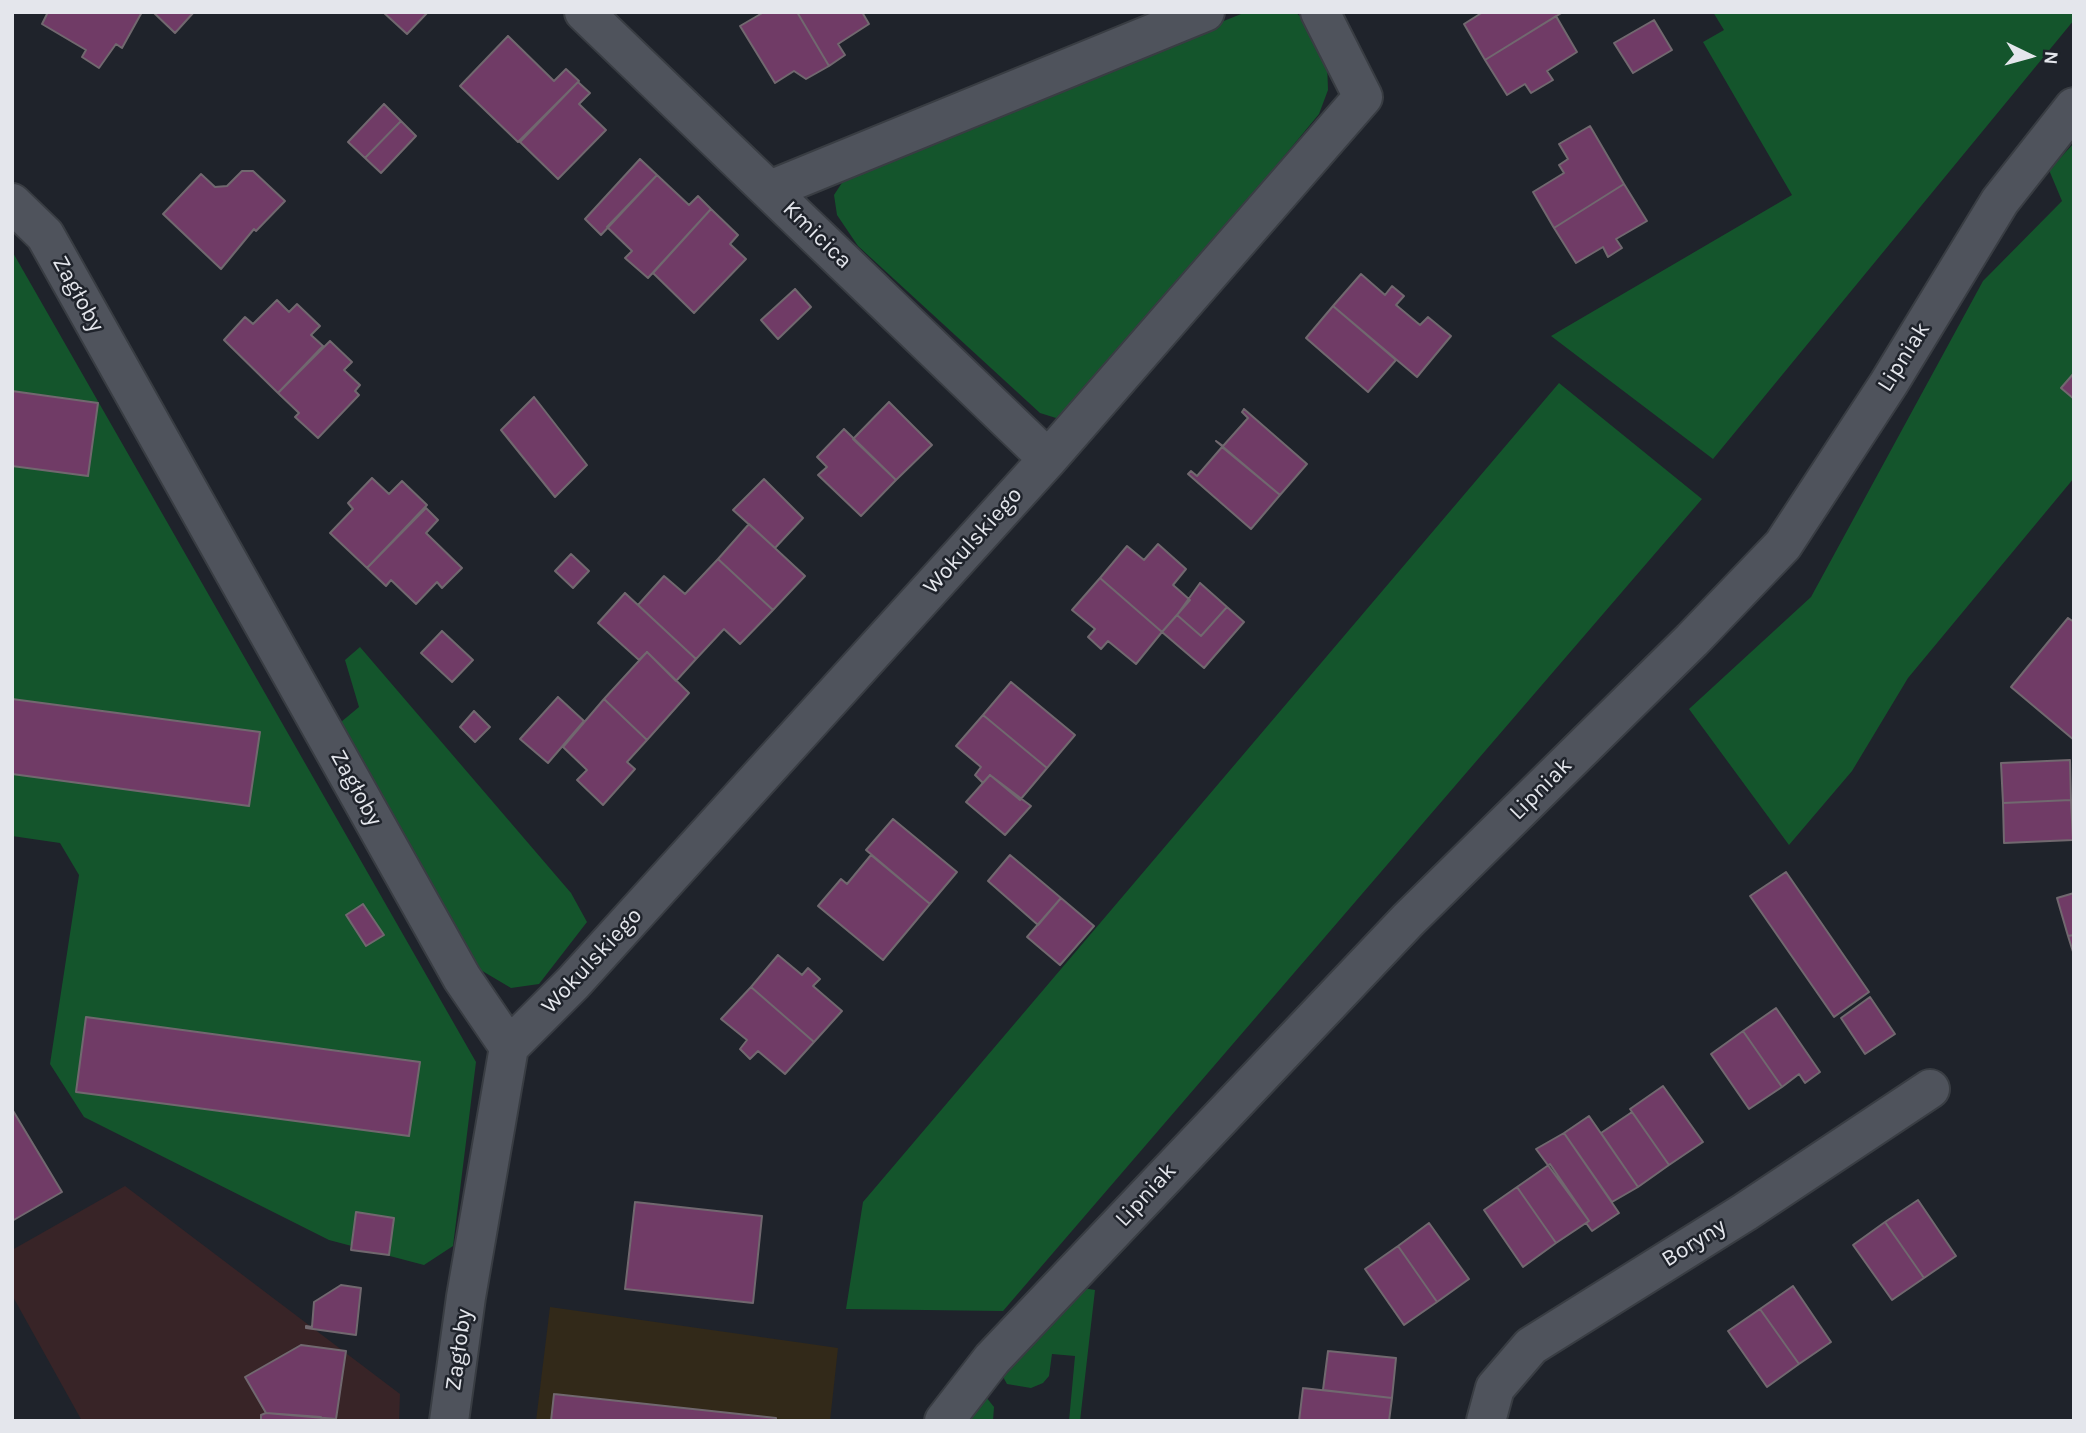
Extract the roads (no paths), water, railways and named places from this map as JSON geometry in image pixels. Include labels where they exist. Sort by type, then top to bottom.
[{"type":"street","name":"Kmicica","points":[[584,12],[1048,459]]},
{"type":"street","points":[[770,190],[1205,12]]},
{"type":"street","name":"Wokulskiego","points":[[509,1047],[573,983],[1048,459],[1363,97],[1320,12]]},
{"type":"street","name":"Lipniak","points":[[944,1421],[992,1359],[1389,940],[1692,640],[1783,545],[1889,383],[2000,201],[2074,107]]},
{"type":"street","name":"Zagłoby","points":[[12,203],[45,235],[462,978],[509,1047],[466,1297],[449,1421]]},
{"type":"street","name":"Boryny","points":[[1486,1421],[1495,1388],[1531,1346],[1745,1212],[1930,1089]]}]
